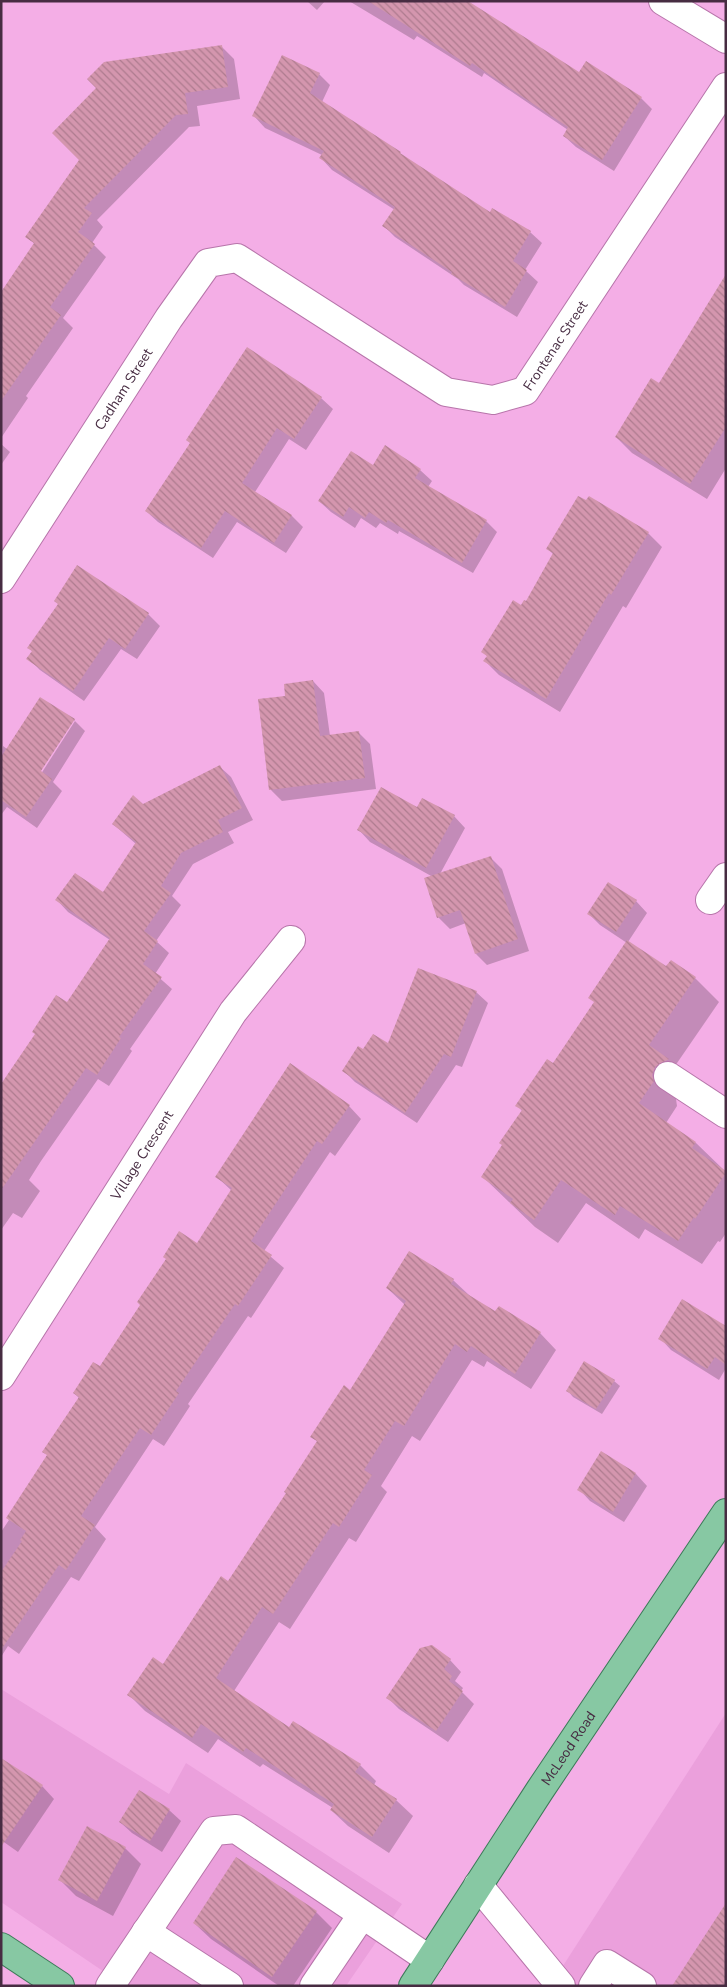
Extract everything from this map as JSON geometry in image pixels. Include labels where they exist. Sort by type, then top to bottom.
[{"type":"main road","name":"McLeod Road","points":[[413,1986],[545,1782],[726,1513]]},
{"type":"main road","points":[[1,1947],[60,1986]]},
{"type":"street","points":[[663,1],[726,38]]},
{"type":"street","name":"Frontenac Street","points":[[275,282],[446,392],[493,400],[525,391],[726,87]]},
{"type":"street","name":"Cadham Street","points":[[1,579],[169,318],[208,263],[237,258],[275,282]]},
{"type":"street","points":[[710,900],[726,877]]},
{"type":"street","name":"Village Crescent","points":[[1,1376],[233,1012],[291,940]]},
{"type":"street","points":[[668,1076],[726,1114]]},
{"type":"street","points":[[110,1986],[214,1831],[236,1829],[430,1960]]},
{"type":"street","points":[[478,1885],[562,1986]]},
{"type":"street","points":[[314,1986],[362,1915]]},
{"type":"street","points":[[146,1932],[229,1986]]},
{"type":"street","points":[[593,1986],[607,1964],[642,1986]]},
{"type":"shaded area","points":[[1,1689],[169,1794],[186,1763],[402,1904],[346,1986],[125,1986],[1,1902]]},
{"type":"shaded area","points":[[726,1713],[726,1986],[550,1986]]},
{"type":"building","points":[[368,1],[468,1],[579,72],[586,61],[642,97],[602,160],[563,136],[568,127],[472,63],[470,66]]},
{"type":"building","points":[[222,45],[228,87],[185,93],[188,114],[176,115],[84,208],[92,213],[78,232],[95,244],[50,307],[61,315],[1,401],[1,292],[34,243],[25,237],[79,160],[52,133],[96,88],[87,79],[104,62]]},
{"type":"building","points":[[282,55],[320,73],[310,93],[490,212],[492,208],[531,231],[513,261],[527,270],[505,307],[451,274],[452,272],[382,226],[395,207],[319,158],[324,151],[252,116]]},
{"type":"building","points":[[726,274],[726,427],[690,484],[615,437],[651,378],[659,383]]},
{"type":"building","points":[[247,347],[322,397],[294,439],[277,428],[242,483],[292,515],[274,543],[225,511],[201,548],[145,511],[190,443],[186,440]]},
{"type":"building","points":[[385,445],[421,469],[415,478],[487,520],[462,563],[388,520],[386,523],[369,512],[365,518],[349,507],[343,517],[318,501],[351,451],[373,465]]},
{"type":"building","points":[[578,496],[586,500],[589,496],[649,532],[611,595],[609,593],[546,699],[483,661],[487,656],[481,652],[513,600],[521,605],[524,600],[526,601],[553,553],[546,549]]},
{"type":"building","points":[[77,565],[149,613],[125,649],[109,638],[73,691],[26,659],[32,651],[27,648],[58,604],[54,601]]},
{"type":"building","points":[[313,680],[320,736],[359,731],[365,778],[269,790],[258,699],[285,696],[284,684]]},
{"type":"building","points":[[40,697],[75,719],[41,771],[52,779],[26,817],[1,800],[1,757]]},
{"type":"building","points":[[220,765],[242,808],[218,820],[223,832],[181,853],[161,886],[171,893],[144,931],[158,941],[143,964],[162,977],[119,1037],[121,1038],[97,1075],[86,1068],[1,1190],[1,1084],[35,1034],[32,1032],[56,995],[67,1002],[110,938],[55,900],[75,873],[103,892],[136,842],[112,824],[133,795],[143,804]]},
{"type":"building","points":[[381,787],[417,807],[422,798],[455,815],[426,868],[357,830]]},
{"type":"building","points":[[491,856],[518,939],[475,954],[460,910],[437,918],[424,878]]},
{"type":"building","points":[[608,882],[637,900],[616,932],[587,914]]},
{"type":"building","points":[[627,940],[666,966],[671,960],[696,977],[649,1045],[669,1059],[655,1067],[652,1075],[654,1081],[639,1103],[696,1142],[692,1148],[726,1171],[695,1219],[694,1217],[678,1241],[620,1206],[615,1215],[561,1180],[534,1220],[510,1203],[513,1199],[481,1177],[502,1145],[499,1143],[522,1110],[515,1106],[547,1059],[553,1063],[594,1002],[588,998]]},
{"type":"building","points":[[418,968],[477,991],[451,1057],[444,1054],[405,1113],[342,1071],[358,1046],[363,1049],[373,1034],[388,1043]]},
{"type":"building","points":[[290,1063],[350,1105],[322,1144],[317,1141],[251,1241],[272,1255],[238,1306],[235,1304],[176,1391],[179,1393],[151,1435],[140,1428],[81,1516],[95,1525],[66,1570],[59,1565],[1,1650],[1,1572],[22,1541],[20,1540],[26,1531],[6,1518],[47,1455],[42,1452],[79,1397],[73,1393],[93,1362],[100,1366],[140,1305],[137,1302],[166,1259],[163,1257],[179,1231],[197,1243],[232,1188],[215,1177]]},
{"type":"building","points":[[409,1251],[454,1279],[451,1284],[495,1311],[499,1306],[541,1332],[515,1374],[471,1346],[467,1352],[455,1344],[404,1426],[395,1421],[364,1470],[372,1475],[339,1527],[333,1523],[273,1614],[262,1607],[216,1678],[289,1727],[293,1721],[361,1764],[355,1772],[397,1799],[372,1837],[330,1810],[334,1804],[246,1748],[243,1752],[201,1724],[192,1738],[127,1695],[153,1657],[163,1664],[221,1576],[228,1581],[286,1493],[284,1492],[317,1441],[310,1437],[344,1385],[350,1390],[406,1301],[386,1288]]},
{"type":"building","points":[[682,1299],[726,1326],[726,1365],[715,1357],[707,1369],[658,1339]]},
{"type":"building","points":[[584,1361],[615,1380],[596,1409],[566,1391]]},
{"type":"building","points":[[601,1451],[636,1473],[613,1512],[577,1490]]},
{"type":"building","points":[[432,1645],[451,1659],[444,1669],[452,1676],[449,1681],[463,1691],[436,1731],[386,1698],[420,1648]]},
{"type":"building","points":[[1,1758],[43,1785],[1,1847]]},
{"type":"building","points":[[139,1790],[170,1809],[150,1841],[119,1822]]},
{"type":"building","points":[[87,1826],[126,1847],[97,1901],[58,1880]]},
{"type":"building","points":[[236,1857],[317,1911],[272,1977],[193,1923]]},
{"type":"building","points":[[726,1903],[726,1986],[672,1986]]}]
